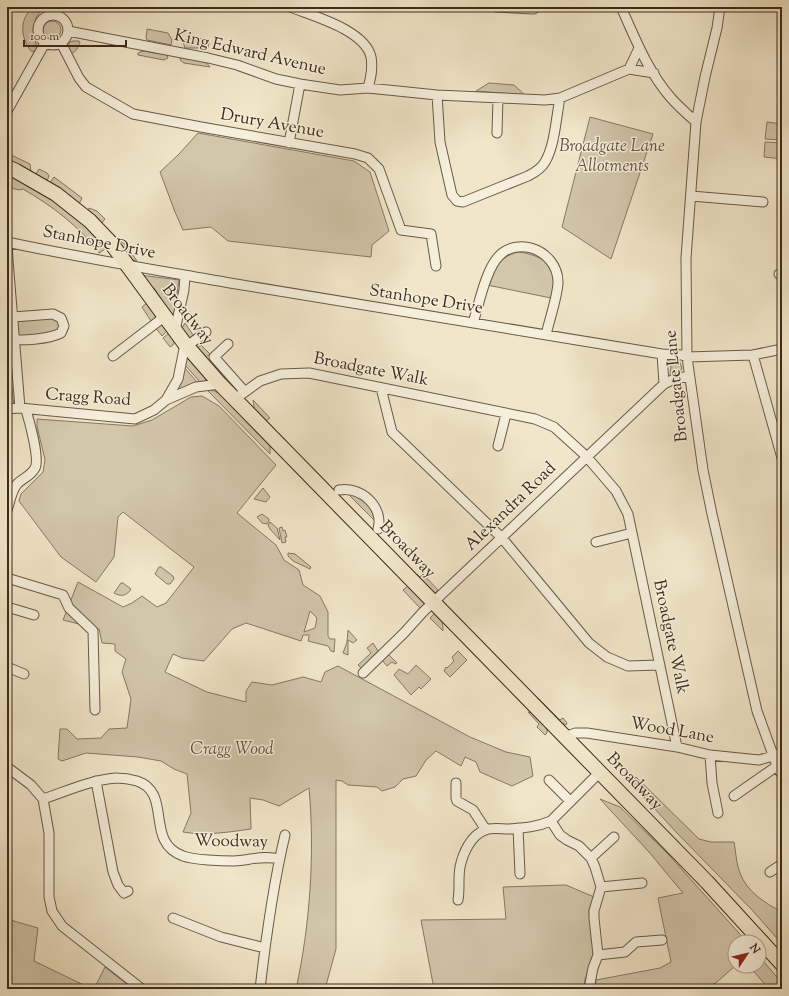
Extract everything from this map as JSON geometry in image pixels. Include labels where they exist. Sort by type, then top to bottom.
[{"type":"highway","name":"Broadway","points":[[7,168],[16,171],[56,194],[90,221],[111,243],[186,345],[209,362],[220,384],[240,395],[434,603],[706,882],[782,964]]},
{"type":"street","points":[[46,7],[48,16]]},
{"type":"street","points":[[290,7],[344,28],[358,37],[371,56],[372,72],[368,88]]},
{"type":"street","points":[[496,7],[534,9]]},
{"type":"street","points":[[621,7],[639,48],[654,74],[670,97],[696,122]]},
{"type":"street","name":"Broadgate Lane","points":[[720,7],[717,28],[696,122],[686,265],[687,357],[703,470],[712,514],[757,711],[773,756],[782,775]]},
{"type":"street","points":[[48,16],[58,16],[65,22],[68,31],[67,36],[61,43],[53,45],[45,43],[39,36],[39,26],[48,16]]},
{"type":"street","name":"King Edward Avenue","points":[[68,31],[215,59],[276,79],[340,90],[368,88],[437,95],[545,100],[560,98],[629,68]]},
{"type":"street","points":[[7,112],[45,43]]},
{"type":"street","name":"Drury Avenue","points":[[61,43],[79,78],[86,87],[133,114],[355,154],[368,158],[379,169],[401,230],[430,234],[436,266]]},
{"type":"street","points":[[639,48],[629,68],[654,74]]},
{"type":"street","points":[[289,143],[300,84]]},
{"type":"street","points":[[437,95],[440,142],[452,195],[457,201],[463,202],[537,171],[544,163],[551,145],[560,98]]},
{"type":"street","points":[[497,133],[498,98]]},
{"type":"street","points":[[691,196],[764,202]]},
{"type":"street","points":[[7,242],[11,339],[23,409],[37,458],[36,466],[31,474],[16,486],[7,510]]},
{"type":"street","name":"Stanhope Drive","points":[[7,242],[127,265],[396,312],[662,354],[682,355],[687,357],[753,355],[782,349]]},
{"type":"street","points":[[473,323],[489,271],[494,262],[500,254],[508,250],[526,246],[543,254],[554,266],[557,273],[558,287],[546,335]]},
{"type":"street","points":[[175,330],[184,290],[185,275]]},
{"type":"street","points":[[10,318],[53,314],[61,318],[64,326],[61,333],[55,337],[11,339]]},
{"type":"street","points":[[113,356],[164,317]]},
{"type":"street","points":[[186,345],[206,332]]},
{"type":"street","points":[[228,344],[209,362],[240,395]]},
{"type":"street","name":"Cragg Road","points":[[166,400],[178,379],[186,345]]},
{"type":"street","points":[[662,354],[664,384]]},
{"type":"street","points":[[753,355],[782,458]]},
{"type":"street","name":"Broadgate Walk","points":[[240,395],[260,381],[281,374],[308,373],[535,419],[554,427],[586,456],[616,491],[628,514],[677,747]]},
{"type":"street","name":"Alexandra Road","points":[[363,673],[423,612],[586,456],[664,384],[674,379],[689,376]]},
{"type":"street","name":"Cragg Road","points":[[7,409],[23,409],[135,419],[154,410],[166,400],[196,387],[220,384]]},
{"type":"street","points":[[381,388],[392,432],[502,538],[589,643],[607,657],[628,666],[659,665]]},
{"type":"street","points":[[498,446],[506,414]]},
{"type":"street","points":[[339,490],[345,489],[361,493],[370,501],[376,510],[379,524],[378,529]]},
{"type":"street","points":[[596,542],[632,533]]},
{"type":"street","points":[[7,578],[63,595],[69,608],[93,631],[95,710]]},
{"type":"street","points":[[7,607],[34,615]]},
{"type":"street","points":[[7,667],[24,674]]},
{"type":"street","name":"Wood Lane","points":[[565,737],[575,733],[587,733],[677,747],[710,755],[759,760],[782,752]]},
{"type":"street","points":[[710,755],[712,783],[718,813]]},
{"type":"street","points":[[734,796],[777,766]]},
{"type":"street","points":[[7,767],[31,784],[43,799],[48,833],[49,897],[52,911],[62,926],[142,989]]},
{"type":"street","points":[[462,895],[460,867],[467,847],[479,833],[486,830],[540,825],[551,821],[599,773]]},
{"type":"street","name":"Woodway","points":[[43,799],[96,781],[117,778],[130,779],[143,783],[151,790],[156,802],[162,837],[169,848],[183,856],[234,861],[270,857],[279,859]]},
{"type":"street","points":[[549,780],[570,801]]},
{"type":"street","points":[[96,781],[114,872],[118,886],[124,893]]},
{"type":"street","points":[[456,783],[457,801],[473,810],[486,830]]},
{"type":"street","points":[[551,821],[560,835],[579,846],[591,858],[596,867],[601,887],[594,911],[598,955],[592,968],[589,989]]},
{"type":"street","points":[[518,828],[520,874]]},
{"type":"street","points":[[260,989],[279,859],[285,835]]},
{"type":"street","points":[[591,858],[614,837]]},
{"type":"street","points":[[770,872],[782,864]]},
{"type":"street","points":[[601,887],[642,883]]},
{"type":"street","points":[[174,918],[221,937],[265,948]]},
{"type":"street","points":[[598,955],[625,952],[636,942],[662,940]]},
{"type":"green space","points":[[33,7],[41,7],[41,10],[36,18],[33,30],[37,49],[32,52],[23,35],[23,23],[28,12]]},
{"type":"green space","points":[[52,21],[58,24],[61,30],[58,36],[52,39],[46,36],[43,30],[46,24]]},
{"type":"green space","points":[[147,29],[168,33],[172,40],[171,45],[147,40]]},
{"type":"green space","points":[[190,37],[209,40],[208,48],[185,48],[183,42]]},
{"type":"green space","points":[[79,41],[80,43],[76,51],[71,53],[68,46],[70,42]]},
{"type":"green space","points":[[143,51],[167,55],[168,58],[164,60],[138,55],[138,53]]},
{"type":"green space","points":[[181,57],[201,60],[210,67],[184,63],[180,60]]},
{"type":"green space","points":[[489,83],[514,85],[525,95],[476,91]]},
{"type":"green space","name":"Broadgate Lane Allotments","points":[[590,117],[653,134],[611,259],[562,227]]},
{"type":"green space","points":[[767,122],[782,124],[782,140],[765,139]]},
{"type":"green space","points":[[198,133],[354,161],[370,172],[389,231],[372,245],[371,257],[228,241],[211,227],[183,230],[160,172]]},
{"type":"green space","points":[[765,142],[782,143],[782,159],[764,157]]},
{"type":"green space","points":[[7,153],[30,164],[31,172],[7,160]]},
{"type":"green space","points":[[39,169],[47,173],[49,176],[47,181],[36,174]]},
{"type":"green space","points":[[7,172],[22,179],[74,213],[104,244],[105,249],[99,253],[73,225],[34,195],[23,189],[19,190],[7,187]]},
{"type":"green space","points":[[54,177],[82,198],[79,204],[50,183]]},
{"type":"green space","points":[[89,208],[97,211],[105,219],[101,224],[88,212]]},
{"type":"green space","points":[[119,240],[125,244],[137,261],[128,259],[116,242]]},
{"type":"green space","points":[[518,252],[537,257],[548,264],[553,275],[554,282],[551,298],[487,285],[498,264],[506,257]]},
{"type":"green space","points":[[140,275],[179,280],[174,314],[171,315],[169,313],[170,312],[154,288],[150,289]]},
{"type":"green space","points":[[147,303],[156,316],[151,321],[142,307]]},
{"type":"green space","points":[[52,316],[59,322],[59,331],[17,338],[17,320]]},
{"type":"green space","points":[[161,323],[167,331],[162,336],[154,326]]},
{"type":"green space","points":[[185,323],[195,338],[190,341],[181,330]]},
{"type":"green space","points":[[169,333],[175,341],[170,347],[163,338]]},
{"type":"green space","points":[[201,345],[210,354],[205,358],[196,349]]},
{"type":"green space","points":[[186,358],[189,358],[206,378],[206,381],[200,382],[184,364]]},
{"type":"green space","points":[[668,359],[679,360],[682,368],[680,372],[674,375],[670,374],[671,367]]},
{"type":"green space","points":[[8,360],[14,405],[8,405]]},
{"type":"green space","points":[[183,366],[197,382],[177,391],[175,388]]},
{"type":"green space","points":[[207,390],[214,391],[222,395],[240,411],[270,444],[270,454]]},
{"type":"green space","name":"Cragg Wood","points":[[202,396],[219,406],[276,465],[237,513],[276,545],[284,560],[299,570],[303,585],[320,596],[328,612],[328,636],[330,639],[335,639],[334,652],[331,651],[328,646],[308,641],[309,635],[303,635],[301,641],[246,623],[232,629],[204,661],[182,658],[173,654],[165,672],[207,692],[246,702],[246,691],[252,682],[272,685],[303,677],[321,682],[325,672],[338,666],[470,737],[506,752],[530,757],[533,776],[512,786],[480,772],[476,762],[465,757],[461,766],[436,751],[426,760],[416,776],[403,779],[395,787],[382,791],[377,787],[348,785],[342,781],[336,780],[336,949],[325,989],[296,989],[305,940],[310,889],[311,813],[309,788],[279,806],[263,800],[250,798],[251,829],[200,834],[183,832],[191,813],[187,774],[174,769],[161,761],[138,757],[86,753],[62,761],[58,759],[60,729],[67,729],[77,739],[101,738],[109,729],[127,728],[131,699],[122,672],[126,659],[115,651],[115,644],[102,643],[99,629],[63,620],[78,582],[123,607],[142,596],[157,607],[166,603],[194,567],[123,512],[118,517],[114,557],[96,582],[61,557],[19,501],[21,494],[43,472],[45,460],[37,426],[37,419],[133,426],[152,420],[191,397]],"holes":[[[310,611],[317,618],[315,628],[304,632]]]},
{"type":"green space","points":[[253,400],[270,418],[266,421],[255,412]]},
{"type":"green space","points":[[263,488],[270,497],[266,502],[254,499]]},
{"type":"green space","points":[[345,491],[361,494],[364,501],[369,505],[377,523]]},
{"type":"green space","points":[[262,514],[269,519],[267,524],[262,523],[257,517]]},
{"type":"green space","points":[[270,522],[277,528],[280,540],[270,529],[268,525]]},
{"type":"green space","points":[[282,527],[283,531],[285,530],[287,537],[285,537],[286,542],[282,543],[279,528]]},
{"type":"green space","points":[[288,553],[295,554],[311,567],[310,569],[293,561],[288,556]]},
{"type":"green space","points":[[159,567],[173,576],[174,579],[170,584],[167,584],[155,574]]},
{"type":"green space","points":[[417,574],[420,577],[423,574],[438,590],[434,594],[418,579]]},
{"type":"green space","points":[[121,583],[131,589],[124,595],[114,593]]},
{"type":"green space","points":[[408,586],[424,601],[425,604],[420,608],[403,590]]},
{"type":"green space","points":[[434,614],[442,621],[443,631],[430,618]]},
{"type":"green space","points":[[348,630],[357,640],[353,643],[348,640],[348,655],[343,653],[347,642]]},
{"type":"green space","points":[[373,643],[378,651],[361,668],[358,665],[371,653],[367,648]]},
{"type":"green space","points":[[458,651],[467,660],[450,677],[444,671],[446,667],[447,668],[454,661],[452,657]]},
{"type":"green space","points":[[388,654],[397,663],[395,664],[392,662],[387,666],[380,658]]},
{"type":"green space","points":[[416,665],[431,679],[421,689],[419,687],[411,695],[394,675],[399,669],[408,674]]},
{"type":"green space","points":[[538,698],[560,720],[563,718],[567,723],[566,725],[556,720],[538,700]]},
{"type":"green space","points":[[528,712],[534,713],[547,727],[547,733],[545,735],[537,727],[539,724]]},
{"type":"green space","points":[[636,777],[699,839],[711,842],[734,842],[739,869],[747,886],[763,901],[782,912],[782,944],[753,911],[630,782]]},
{"type":"green space","points":[[600,799],[620,807],[668,854],[740,934],[727,934],[727,973],[717,982],[705,989],[595,989],[596,980],[660,968],[671,962],[658,898],[683,893],[649,852]]},
{"type":"green space","points":[[566,885],[594,897],[589,911],[594,956],[585,979],[584,988],[434,989],[421,920],[506,919],[503,887]]},
{"type":"green space","points":[[7,919],[38,928],[34,961],[92,989],[7,989]]},
{"type":"green space","points":[[767,965],[782,983],[782,989],[769,989],[756,974],[767,974]]},
{"type":"green space","points":[[105,967],[133,989],[94,989]]}]
